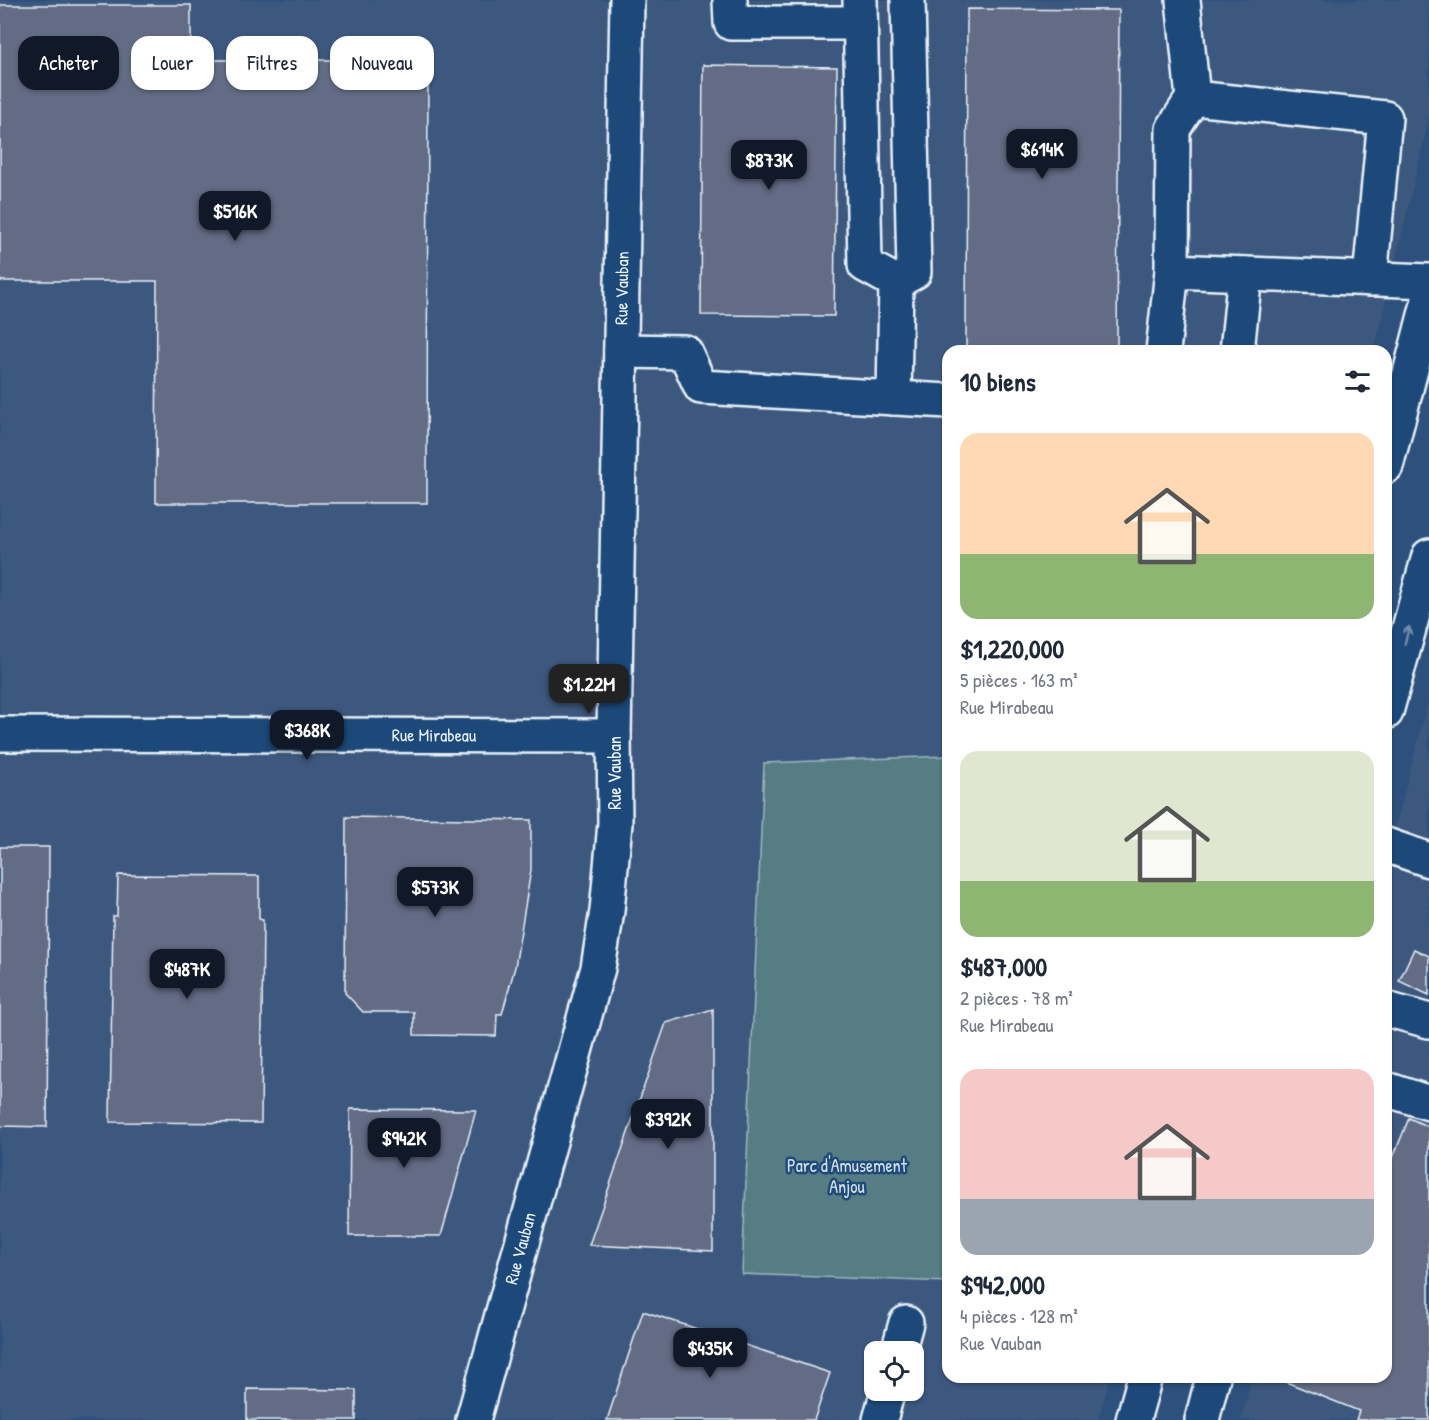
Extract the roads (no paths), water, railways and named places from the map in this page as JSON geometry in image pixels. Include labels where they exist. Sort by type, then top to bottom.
[{"type":"street","name":"Rue Vauban","points":[[472,1420],[598,968],[607,911],[615,823],[614,736],[627,0]]},
{"type":"street","points":[[730,0],[731,23],[860,11],[865,265],[896,282]]},
{"type":"street","points":[[896,282],[914,272],[908,0]]},
{"type":"street","points":[[1164,345],[1172,271],[1173,129],[1193,98],[1183,0]]},
{"type":"street","points":[[861,84],[910,85]]},
{"type":"street","points":[[1193,98],[1385,118],[1370,279]]},
{"type":"street","points":[[864,178],[912,181]]},
{"type":"street","points":[[1172,271],[1429,281]]},
{"type":"street","points":[[1238,345],[1245,274]]},
{"type":"street","points":[[894,398],[896,282]]},
{"type":"street","points":[[1392,443],[1429,300]]},
{"type":"street","points":[[621,351],[685,352],[701,387],[942,401]]},
{"type":"street","points":[[1392,689],[1429,556]]},
{"type":"street","name":"Rue Mirabeau","points":[[0,734],[614,736]]},
{"type":"street","points":[[1392,847],[1429,860]]},
{"type":"street","points":[[1392,1011],[1429,1021]]},
{"type":"street","points":[[1392,1091],[1429,1103]]},
{"type":"street","points":[[1133,1420],[1143,1383]]},
{"type":"street","points":[[1202,1420],[1212,1383]]},
{"type":"street","points":[[880,1420],[885,1401]]},
{"type":"park label","name":"Parc d'Amusement Anjou","points":[[847,1176]]}]
